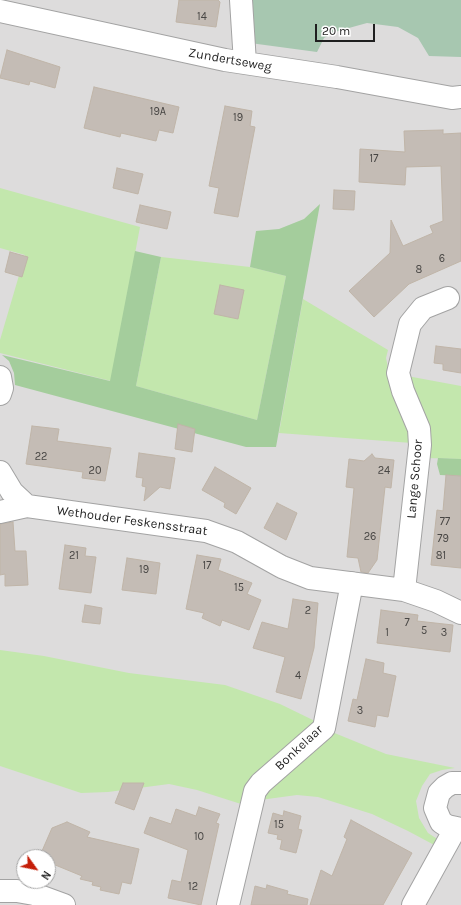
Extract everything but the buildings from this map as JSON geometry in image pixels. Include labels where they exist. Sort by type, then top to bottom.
[{"type":"street","points":[[241,0],[245,63]]},
{"type":"street","name":"Zundertseweg","points":[[0,11],[120,38],[245,63],[337,77],[452,98],[461,97]]},
{"type":"street","name":"Lange Schoor","points":[[404,590],[420,445],[420,429],[403,391],[398,373],[410,324],[423,308],[457,297]]},
{"type":"street","points":[[0,377],[2,388],[0,394]]},
{"type":"street","points":[[0,472],[12,492],[27,506]]},
{"type":"street","points":[[0,512],[27,506]]},
{"type":"street","name":"Wethouder Feskensstraat","points":[[27,506],[206,531],[237,542],[282,567],[310,578],[404,590],[436,601],[461,613]]},
{"type":"street","name":"Bonkelaar","points":[[228,905],[255,791],[261,783],[324,728],[352,584]]},
{"type":"street","points":[[413,905],[458,829],[441,822],[437,815],[436,800],[444,787],[452,783],[461,782]]},
{"type":"street","points":[[0,891],[17,891],[34,894],[64,905]]},
{"type":"shaded area","points":[[0,0],[461,0],[461,905],[0,905]]},
{"type":"green space","points":[[247,0],[461,0],[461,57],[429,56],[418,38],[398,27],[367,23],[338,31],[324,38],[317,52],[250,43]]},
{"type":"green space","points":[[0,188],[140,227],[111,381],[0,353],[0,340],[25,255],[0,248]]},
{"type":"green space","points":[[320,204],[276,447],[246,447],[15,385],[14,373],[9,361],[2,355],[110,381],[135,251],[161,257],[136,386],[257,420],[286,276],[250,267],[256,231],[279,229],[304,219]]},
{"type":"green space","points":[[161,257],[250,267],[286,276],[257,420],[136,386]]},
{"type":"green space","points":[[303,299],[388,350],[386,358],[390,377],[412,443],[279,433]]},
{"type":"green space","points":[[407,376],[461,386],[461,459],[426,458]]},
{"type":"green space","points":[[438,458],[461,459],[461,476],[440,475],[437,464]]},
{"type":"green space","points":[[0,650],[44,656],[129,673],[225,685],[280,704],[317,722],[241,804],[197,790],[169,784],[108,792],[81,793],[0,766]]},
{"type":"green space","points":[[332,732],[386,754],[455,768],[430,774],[422,786],[416,801],[419,818],[428,833],[442,842],[438,847],[372,814],[318,797],[297,795],[260,800],[267,788]]}]
